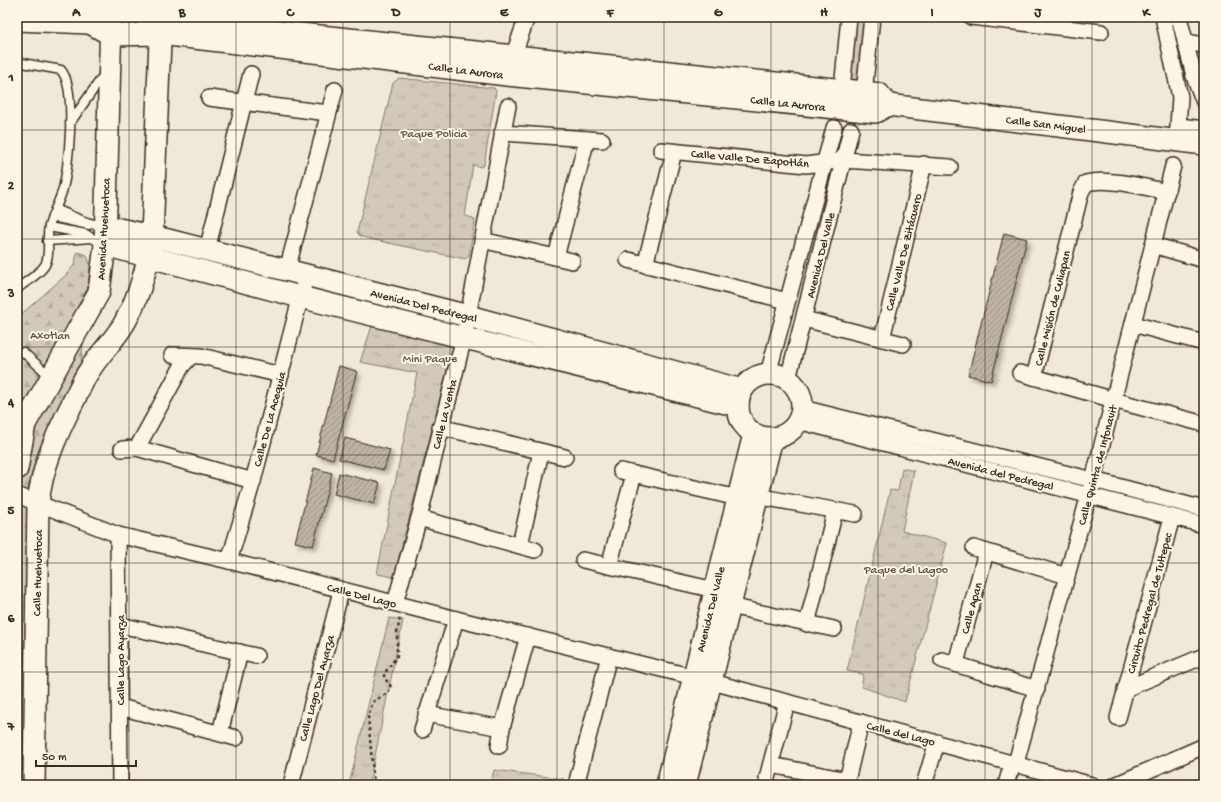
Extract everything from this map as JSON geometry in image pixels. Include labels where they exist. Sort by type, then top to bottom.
[{"type":"street","name":"Calle La Aurora","points":[[145,17],[161,23],[510,65],[863,101]]},
{"type":"street","points":[[510,65],[527,17]]},
{"type":"street","points":[[841,99],[849,17]]},
{"type":"street","points":[[863,101],[872,17]]},
{"type":"street","points":[[971,17],[1080,23],[1101,32]]},
{"type":"street","points":[[1163,17],[1180,97],[1178,133],[1204,129]]},
{"type":"street","points":[[1180,17],[1194,76],[1204,102]]},
{"type":"street","name":"Calle La Aurora","points":[[17,20],[105,23],[271,24],[510,65]]},
{"type":"street","name":"Avenida Huehuetoca","points":[[17,469],[25,424],[99,292],[99,234],[110,64],[105,23]]},
{"type":"street","points":[[151,246],[161,23]]},
{"type":"street","points":[[1185,42],[1204,45]]},
{"type":"street","points":[[207,250],[251,74]]},
{"type":"street","name":"Calle De La Acequia","points":[[229,561],[253,481],[300,297],[296,273],[328,113],[335,90]]},
{"type":"street","name":"Calle San Miguel","points":[[863,101],[879,94],[888,105],[1178,133],[1204,144]]},
{"type":"street","points":[[209,98],[328,113]]},
{"type":"street","name":"Calle La Venta","points":[[399,604],[440,427],[464,338],[508,106]]},
{"type":"street","name":"Avenida Del Valle","points":[[768,374],[834,128]]},
{"type":"street","name":"Avenida Del Valle","points":[[788,379],[851,130]]},
{"type":"street","points":[[502,132],[602,140]]},
{"type":"street","points":[[556,257],[587,139]]},
{"type":"street","name":"Calle Valle De Zapotlán","points":[[645,265],[667,151],[806,165],[825,163]]},
{"type":"street","points":[[825,163],[844,160],[924,164],[950,167]]},
{"type":"street","name":"Calle Valle De Zitácuaro","points":[[882,339],[924,164]]},
{"type":"street","name":"Calle Quinta de Infonavit","points":[[1006,785],[1009,774],[1016,763],[1089,496],[1173,166]]},
{"type":"street","name":"Calle Misión de Culiapan","points":[[1167,192],[1095,181],[1086,183],[1081,192],[1034,377],[1204,424]]},
{"type":"street","name":"Avenida Del Pedregal","points":[[99,234],[151,246],[300,297],[464,338],[740,398]]},
{"type":"street","points":[[482,240],[572,261]]},
{"type":"street","points":[[1153,245],[1204,260]]},
{"type":"street","name":"Avenida Del Pedregal","points":[[151,246],[207,250],[468,316],[740,398]]},
{"type":"street","name":"Calle Huehuetoca","points":[[34,785],[38,503],[46,461],[56,437],[89,371],[124,323],[133,306],[151,246]]},
{"type":"street","points":[[628,260],[787,301]]},
{"type":"street","points":[[804,318],[903,344]]},
{"type":"street","points":[[1133,324],[1204,343]]},
{"type":"street","points":[[172,355],[201,356],[281,375]]},
{"type":"street","points":[[137,448],[182,366],[191,356]]},
{"type":"street","points":[[1020,373],[1034,377]]},
{"type":"street","points":[[768,374],[778,375],[788,379],[799,392],[800,414],[786,434],[763,436],[742,422],[740,398],[748,382],[758,376],[768,374]]},
{"type":"street","name":"Avenida del Pedregal","points":[[800,414],[1093,480],[1204,509]]},
{"type":"street","name":"Avenida del Pedregal","points":[[800,414],[1089,496],[1204,526]]},
{"type":"street","points":[[440,427],[565,457]]},
{"type":"street","name":"Avenida Del Valle","points":[[685,785],[715,590],[747,497],[763,436]]},
{"type":"street","points":[[122,450],[137,448],[253,481]]},
{"type":"street","points":[[520,546],[541,452]]},
{"type":"street","points":[[609,566],[628,472],[747,497],[855,514]]},
{"type":"street","name":"Calle Del Lago","points":[[17,495],[118,535],[229,561],[341,591],[702,679]]},
{"type":"street","name":"Avenida Del Valle","points":[[667,785],[702,679],[730,606],[747,497]]},
{"type":"street","points":[[807,624],[835,511]]},
{"type":"street","name":"Circuito Pedregal de Tultepec","points":[[1118,718],[1172,517]]},
{"type":"street","points":[[419,518],[535,550]]},
{"type":"street","name":"Calle Lago Ayarza","points":[[118,535],[120,625],[120,785]]},
{"type":"street","name":"Calle Apan","points":[[1036,689],[949,662],[980,550],[1067,576]]},
{"type":"street","points":[[583,560],[715,590]]},
{"type":"street","name":"Calle Lago Del Ayarza","points":[[291,785],[341,591]]},
{"type":"street","points":[[730,606],[834,629]]},
{"type":"street","points":[[422,730],[456,619]]},
{"type":"street","points":[[120,625],[256,656]]},
{"type":"street","points":[[499,746],[502,728],[528,636]]},
{"type":"street","points":[[220,733],[240,652]]},
{"type":"street","points":[[576,785],[609,656]]},
{"type":"street","name":"Circuito Pedregal de Tultepec","points":[[1125,689],[1204,656]]},
{"type":"street","name":"Calle del Lago","points":[[702,679],[1016,763],[1092,785]]},
{"type":"street","points":[[787,702],[769,771],[846,782],[861,722]]},
{"type":"street","points":[[120,706],[236,738]]},
{"type":"street","points":[[426,714],[502,728]]},
{"type":"street","points":[[924,785],[937,742]]},
{"type":"street","points":[[1115,785],[1204,746]]},
{"type":"lane","points":[[17,62],[59,69],[63,72],[70,102],[70,124],[66,175],[62,193],[49,227],[47,241],[48,257],[44,267],[17,289]]},
{"type":"lane","points":[[70,124],[110,64]]},
{"type":"lane","points":[[54,213],[87,221],[99,234]]},
{"type":"lane","points":[[49,227],[86,234],[99,234]]},
{"type":"lane","points":[[47,241],[99,234]]},
{"type":"lane","points":[[23,352],[51,378]]},
{"type":"path","points":[[374,785],[368,716],[373,702],[389,692],[391,689],[384,679],[384,674],[397,656],[399,604]]},
{"type":"green space","points":[[853,17],[866,17],[859,86],[845,88]]},
{"type":"green space","name":"Paque Policia","points":[[399,78],[494,88],[496,91],[484,165],[481,167],[473,165],[465,216],[473,218],[475,221],[469,256],[465,259],[365,238],[360,236],[357,232],[393,83]]},
{"type":"green space","name":"Axotlan","points":[[77,252],[87,255],[90,264],[81,366],[47,433],[33,472],[24,785],[17,785],[17,318],[66,275],[75,264]]},
{"type":"green space","name":"Mini Paque","points":[[373,323],[454,343],[394,577],[377,574],[417,373],[360,362]]},
{"type":"green space","name":"Paque del Lagoo","points":[[902,468],[914,471],[902,531],[947,543],[905,702],[862,687],[863,674],[847,671],[890,490],[898,491]]},
{"type":"green space","points":[[389,618],[403,620],[369,785],[349,785]]},
{"type":"green space","points":[[494,770],[564,779],[563,785],[490,785]]},
{"type":"building","points":[[1004,233],[1027,239],[991,381],[968,375]]},
{"type":"building","points":[[339,366],[357,371],[333,459],[316,455]]},
{"type":"building","points":[[345,438],[390,450],[384,470],[339,459]]},
{"type":"building","points":[[314,468],[332,473],[313,546],[295,542]]},
{"type":"building","points":[[339,473],[380,483],[374,504],[334,494]]}]
